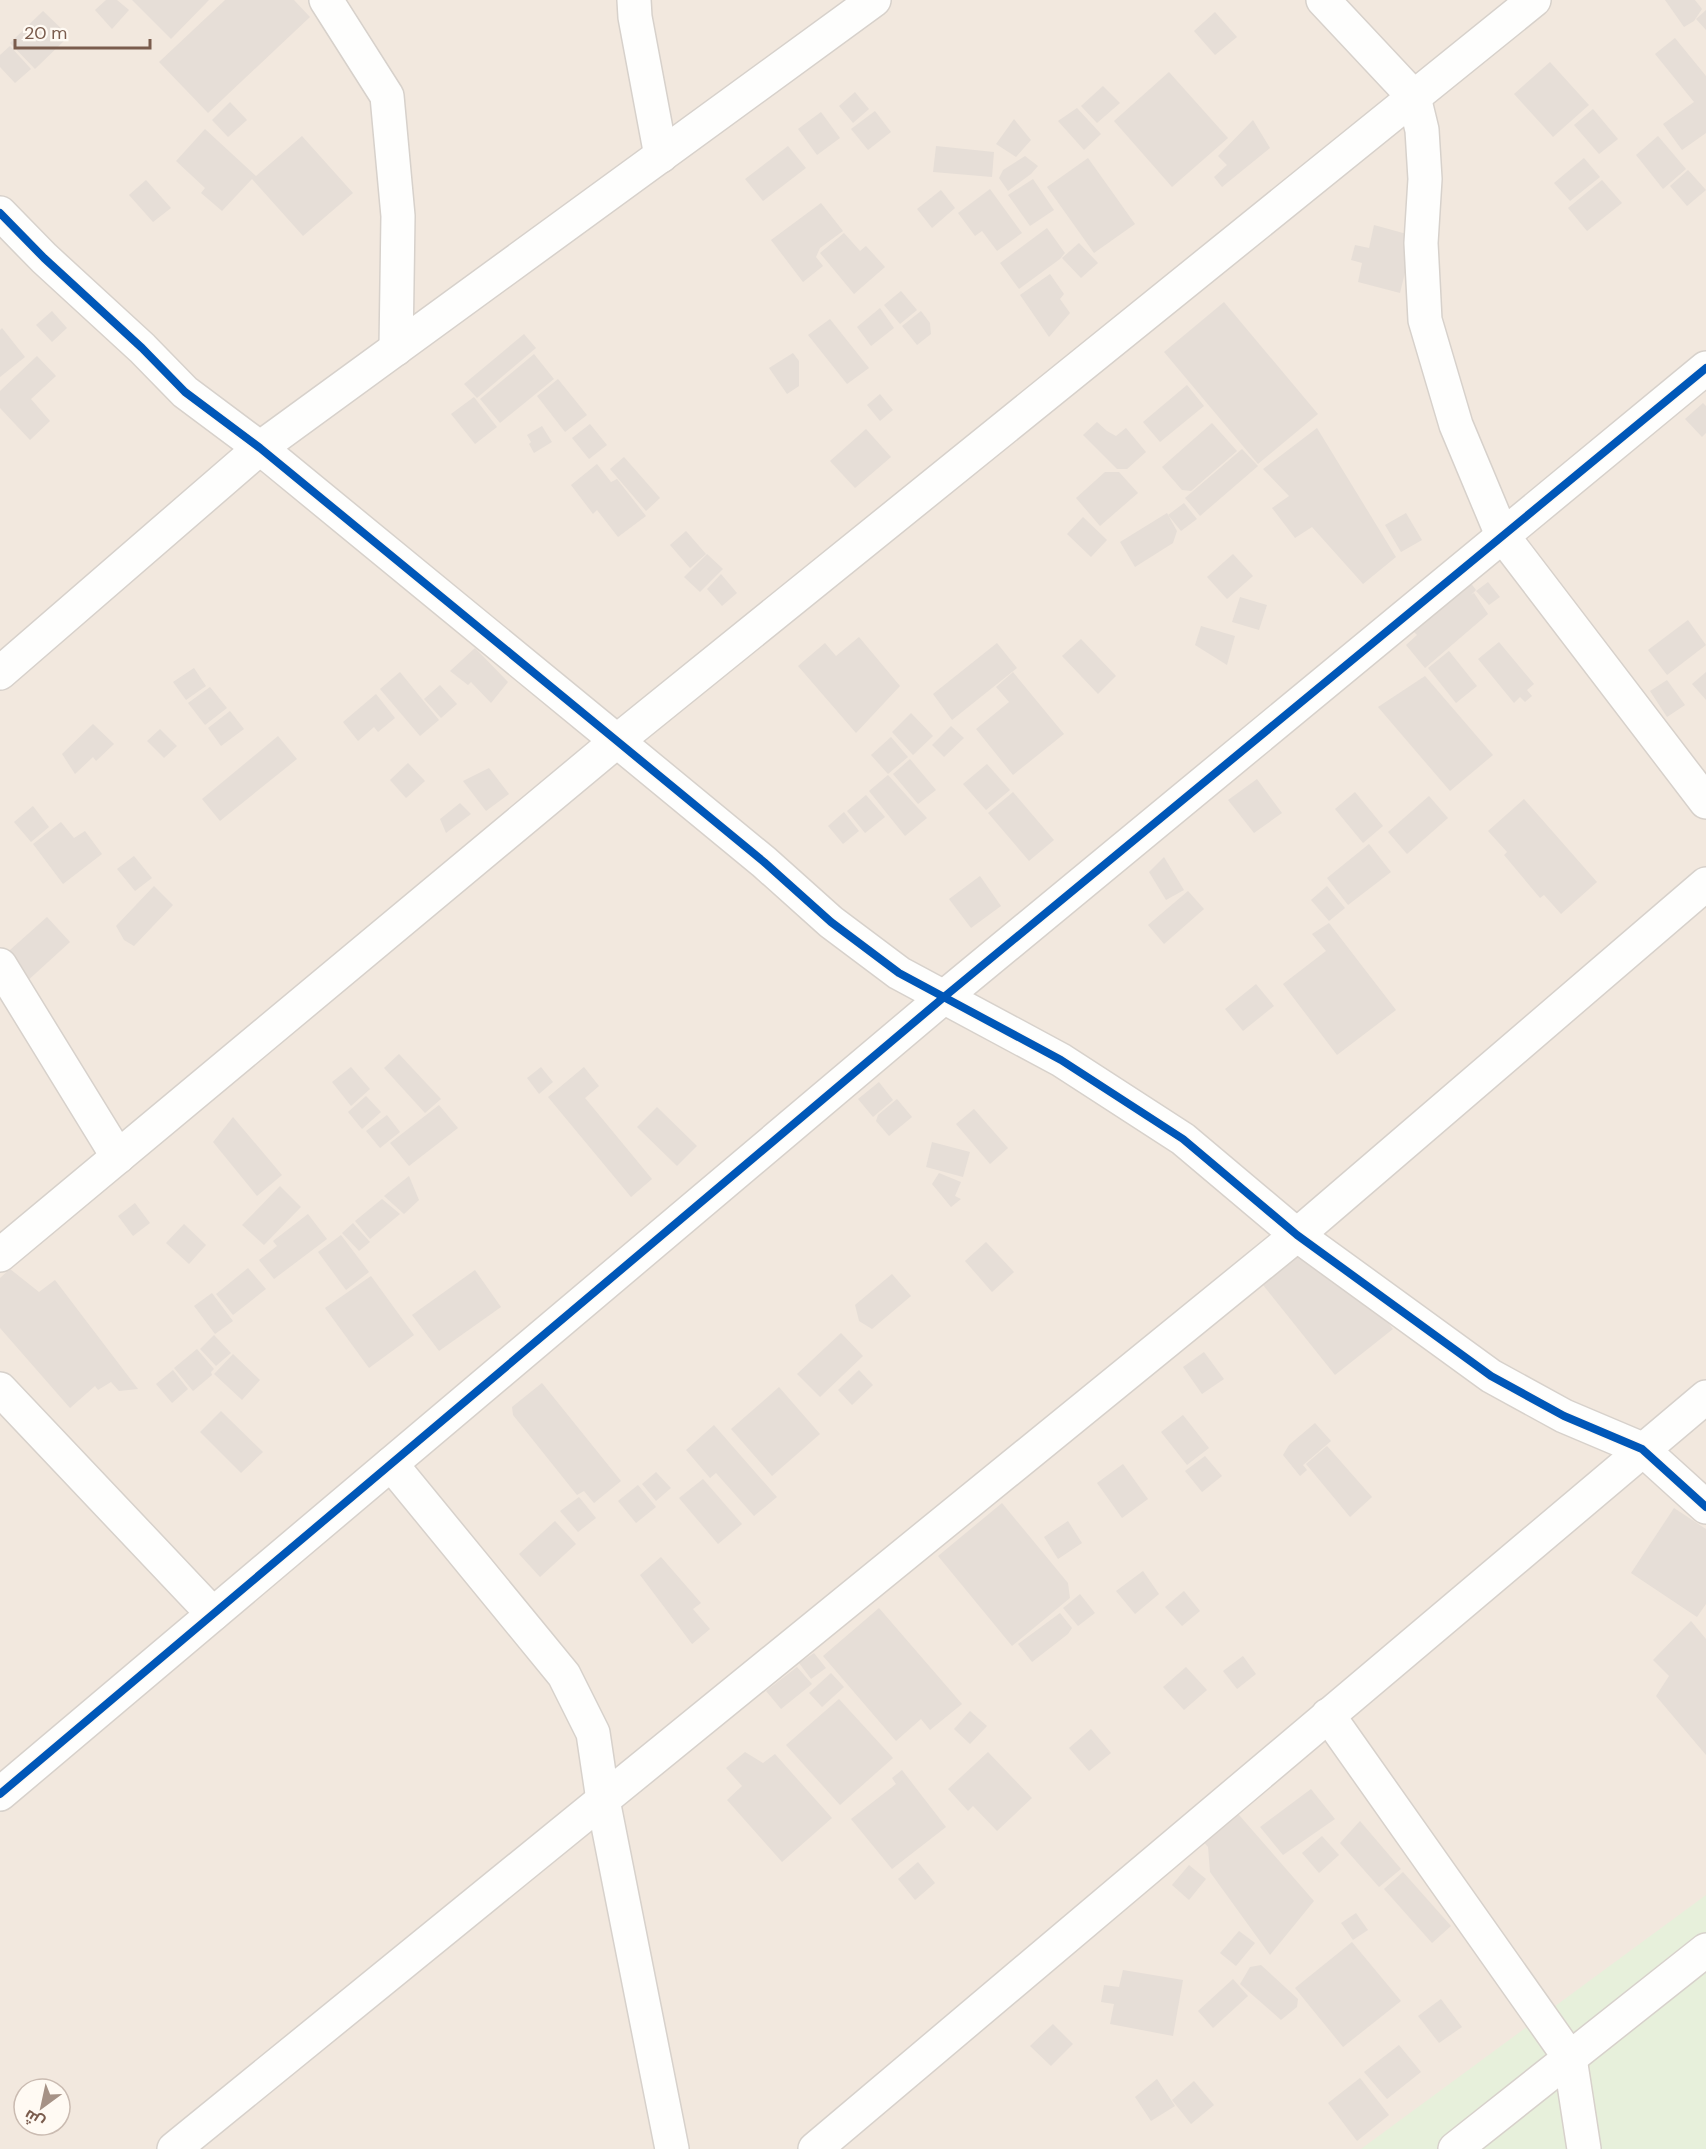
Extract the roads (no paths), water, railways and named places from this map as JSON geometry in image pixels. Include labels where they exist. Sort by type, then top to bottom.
[{"type":"street","points":[[326,0],[387,96],[398,216],[396,349]]},
{"type":"street","points":[[634,0],[635,17],[660,156]]},
{"type":"street","points":[[0,673],[260,448],[874,0]]},
{"type":"street","points":[[1323,0],[1414,98],[1422,130],[1425,179],[1421,243],[1425,320],[1456,425],[1502,535],[1706,802]]},
{"type":"street","points":[[0,1255],[617,741],[1534,0]]},
{"type":"street","points":[[0,213],[185,392],[260,448],[764,862],[831,922],[899,973],[1061,1060],[1183,1139],[1297,1234],[1491,1376],[1564,1416],[1642,1449],[1706,1507]]},
{"type":"street","points":[[0,1794],[944,997],[1706,368]]},
{"type":"street","points":[[174,2149],[1297,1234],[1706,884]]},
{"type":"street","points":[[0,965],[118,1157]]},
{"type":"street","points":[[0,1389],[213,1614]]},
{"type":"street","points":[[815,2149],[1706,1397]]},
{"type":"street","points":[[391,1464],[564,1675],[593,1733],[603,1800],[672,2149]]},
{"type":"street","points":[[1328,1715],[1570,2058],[1584,2149]]},
{"type":"street","points":[[1455,2149],[1706,1950]]}]
